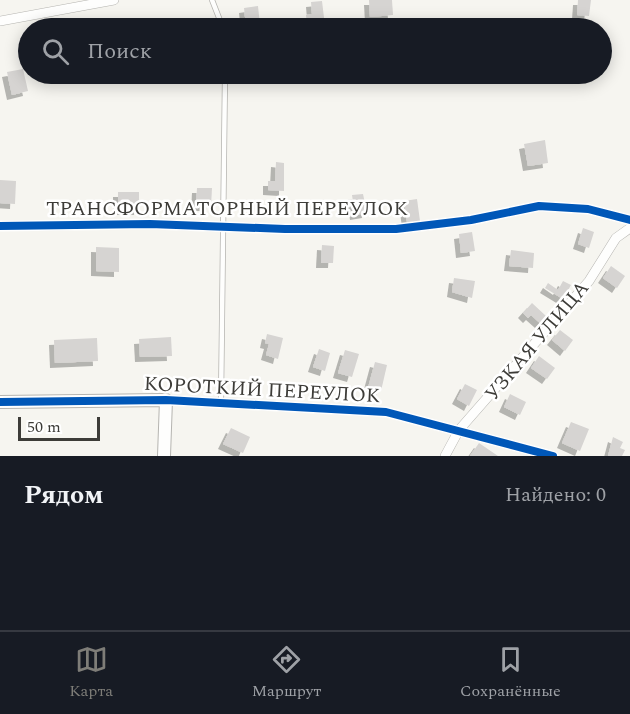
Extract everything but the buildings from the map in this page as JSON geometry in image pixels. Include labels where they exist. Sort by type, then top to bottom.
[{"type":"street","points":[[0,21],[114,0]]},
{"type":"street","name":"ТРАНСФОРМАТОРНЫЙ ПЕРЕУЛОК","points":[[0,226],[225,225],[285,229],[396,229],[471,220],[539,206],[588,209],[630,220]]},
{"type":"street","name":"УЗКАЯ УЛИЦА","points":[[445,456],[459,430],[589,281],[616,238],[630,228]]},
{"type":"street","points":[[164,456],[166,400]]},
{"type":"street","name":"КОРОТКИЙ ПЕРЕУЛОК","points":[[0,402],[166,400],[386,412],[553,456]]},
{"type":"lane","points":[[212,0],[219,18]]},
{"type":"lane","points":[[221,402],[225,84]]},
{"type":"cycle path","points":[[0,226],[150,224],[285,229],[396,229],[471,220],[539,206],[588,209],[630,220]]},
{"type":"cycle path","points":[[0,402],[166,400],[386,412],[553,456]]}]
